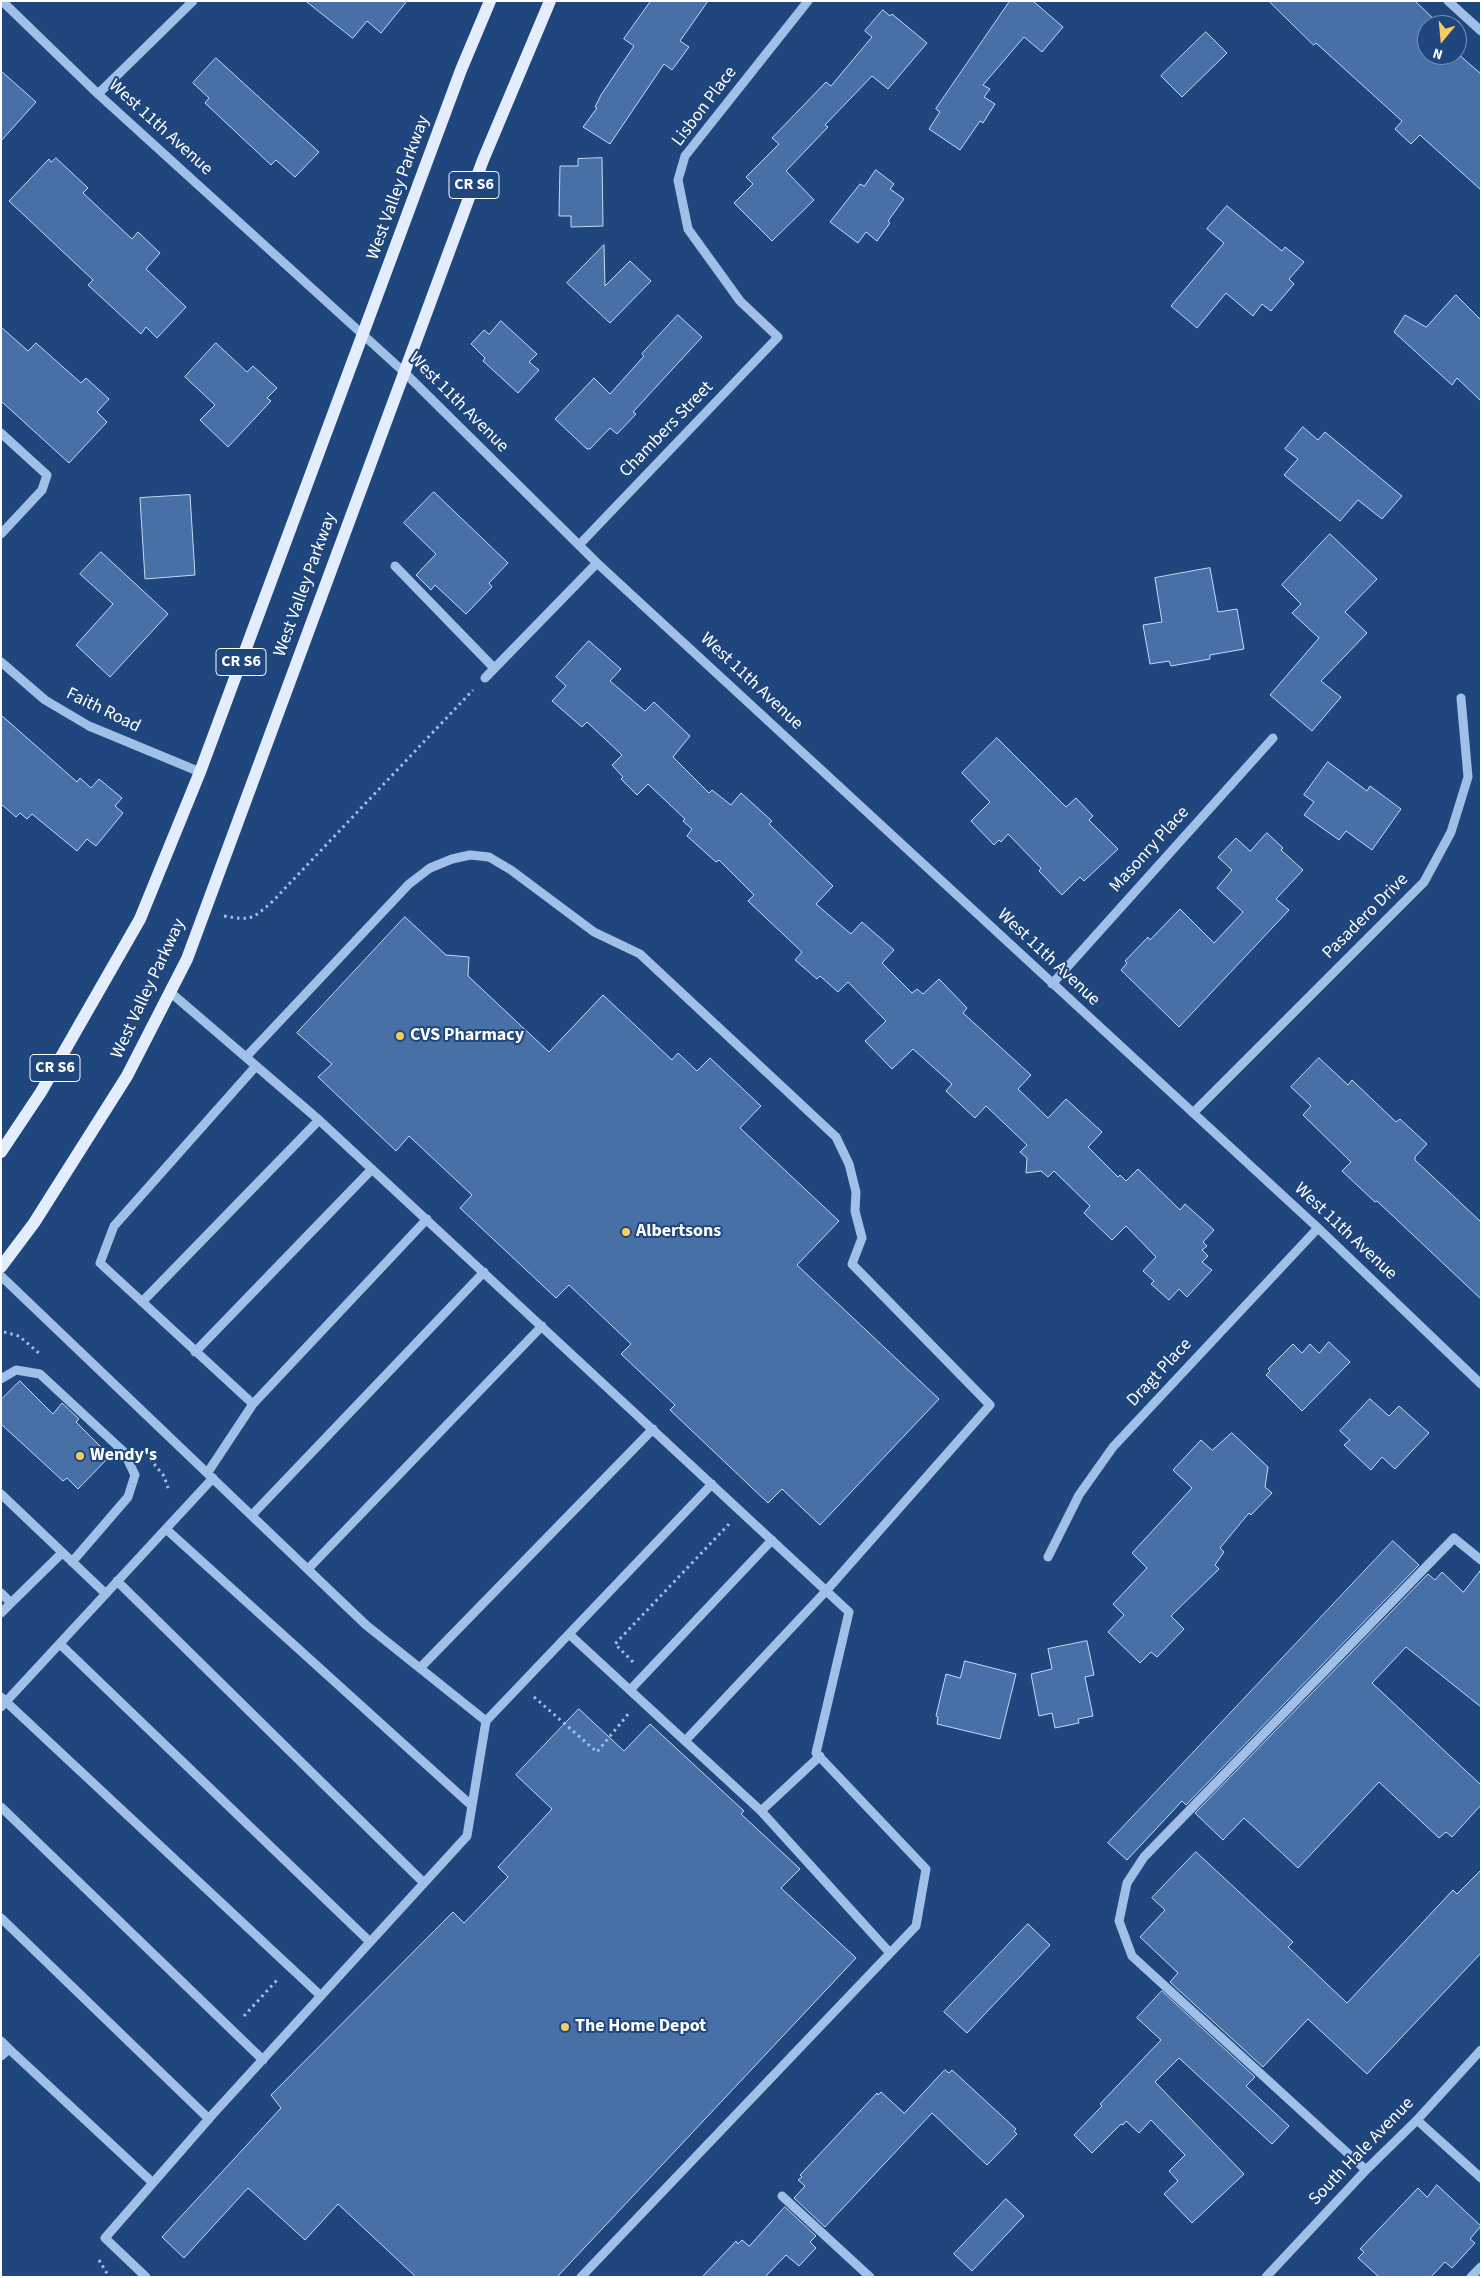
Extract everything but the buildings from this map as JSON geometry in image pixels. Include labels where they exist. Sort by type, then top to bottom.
[{"type":"main road","name":"West Valley Parkway","points":[[1,1152],[41,1092],[140,919],[200,772],[461,70],[490,1]]},
{"type":"main road","name":"West Valley Parkway","points":[[1,1267],[34,1224],[127,1076],[187,959],[484,160],[550,1]]},
{"type":"street","name":"West 11th Avenue","points":[[2,1],[98,94],[404,372],[597,563],[1318,1228],[1481,1384]]},
{"type":"street","points":[[98,94],[193,1]]},
{"type":"street","name":"Lisbon Place","points":[[778,337],[740,301],[688,229],[678,180],[685,156],[808,1]]},
{"type":"street","points":[[1448,1],[1481,31]]},
{"type":"street","name":"Chambers Street","points":[[579,545],[778,337]]},
{"type":"street","points":[[1,433],[47,475],[42,490],[1,534]]},
{"type":"street","points":[[485,678],[597,563]]},
{"type":"street","points":[[395,566],[494,668]]},
{"type":"street","name":"Faith Road","points":[[1,662],[45,700],[89,726],[200,772]]},
{"type":"street","name":"Pasadero Drive","points":[[1193,1113],[1424,882],[1451,832],[1468,777],[1461,698]]},
{"type":"street","name":"Masonry Place","points":[[1052,984],[1272,738]]},
{"type":"street","points":[[246,1058],[409,884],[430,868],[452,859],[470,855],[489,857],[560,904],[594,932],[640,954],[836,1138],[851,1173],[856,1192],[855,1211],[862,1238],[852,1264],[990,1405],[826,1591],[685,1741]]},
{"type":"street","points":[[170,992],[319,1120],[849,1612],[816,1753],[926,1869],[916,1926],[581,2277]]},
{"type":"street","points":[[253,1404],[100,1263],[114,1226],[256,1066]]},
{"type":"street","points":[[142,1302],[319,1120]]},
{"type":"street","points":[[195,1352],[372,1169]]},
{"type":"street","points":[[321,1996],[3,1702],[60,1644],[166,1529],[210,1475],[253,1404],[427,1220]]},
{"type":"street","name":"Dragt Place","points":[[1048,1557],[1080,1495],[1113,1447],[1318,1228]]},
{"type":"street","points":[[252,1515],[484,1272]]},
{"type":"street","points":[[1,1276],[366,1625],[486,1721]]},
{"type":"street","points":[[308,1569],[542,1326]]},
{"type":"street","points":[[1,1380],[16,1370],[40,1374],[124,1452],[135,1474],[128,1497],[72,1562]]},
{"type":"street","points":[[420,1668],[653,1429]]},
{"type":"street","points":[[146,2277],[105,2238],[209,2119],[467,1836],[486,1721],[712,1484]]},
{"type":"street","points":[[1,1494],[106,1594]]},
{"type":"street","points":[[166,1529],[472,1806]]},
{"type":"street","points":[[1366,2170],[1132,1956],[1118,1920],[1127,1883],[1144,1857],[1454,1538],[1481,1560]]},
{"type":"street","points":[[630,1690],[772,1540]]},
{"type":"street","points":[[1,1613],[62,1553]]},
{"type":"street","points":[[117,1581],[424,1883]]},
{"type":"street","points":[[1,1593],[11,1603]]},
{"type":"street","points":[[569,1634],[761,1811],[890,1953]]},
{"type":"street","points":[[60,1644],[370,1942]]},
{"type":"street","points":[[761,1811],[820,1756]]},
{"type":"street","points":[[1,1807],[263,2060]]},
{"type":"street","points":[[1,1918],[209,2119]]},
{"type":"street","points":[[1,2041],[154,2183]]},
{"type":"street","points":[[1,2056],[9,2049]]},
{"type":"street","name":"South Hale Avenue","points":[[1266,2277],[1366,2170],[1417,2120],[1481,2050]]},
{"type":"street","points":[[1417,2120],[1481,2178]]},
{"type":"street","points":[[782,2196],[870,2277]]},
{"type":"street","points":[[1471,2277],[1481,2266]]},
{"type":"path","points":[[204,912],[241,919],[253,918],[273,901],[485,678]]},
{"type":"path","points":[[643,1676],[632,1660],[615,1644],[741,1511]]},
{"type":"path","points":[[520,1685],[597,1752],[640,1700]]},
{"type":"path","points":[[231,2029],[289,1967]]},
{"type":"place","name":"CVS Pharmacy","points":[[400,1036]]},
{"type":"place","name":"Albertsons","points":[[626,1232]]},
{"type":"place","name":"Wendy's","points":[[80,1456]]},
{"type":"place","name":"The Home Depot","points":[[565,2027]]}]
